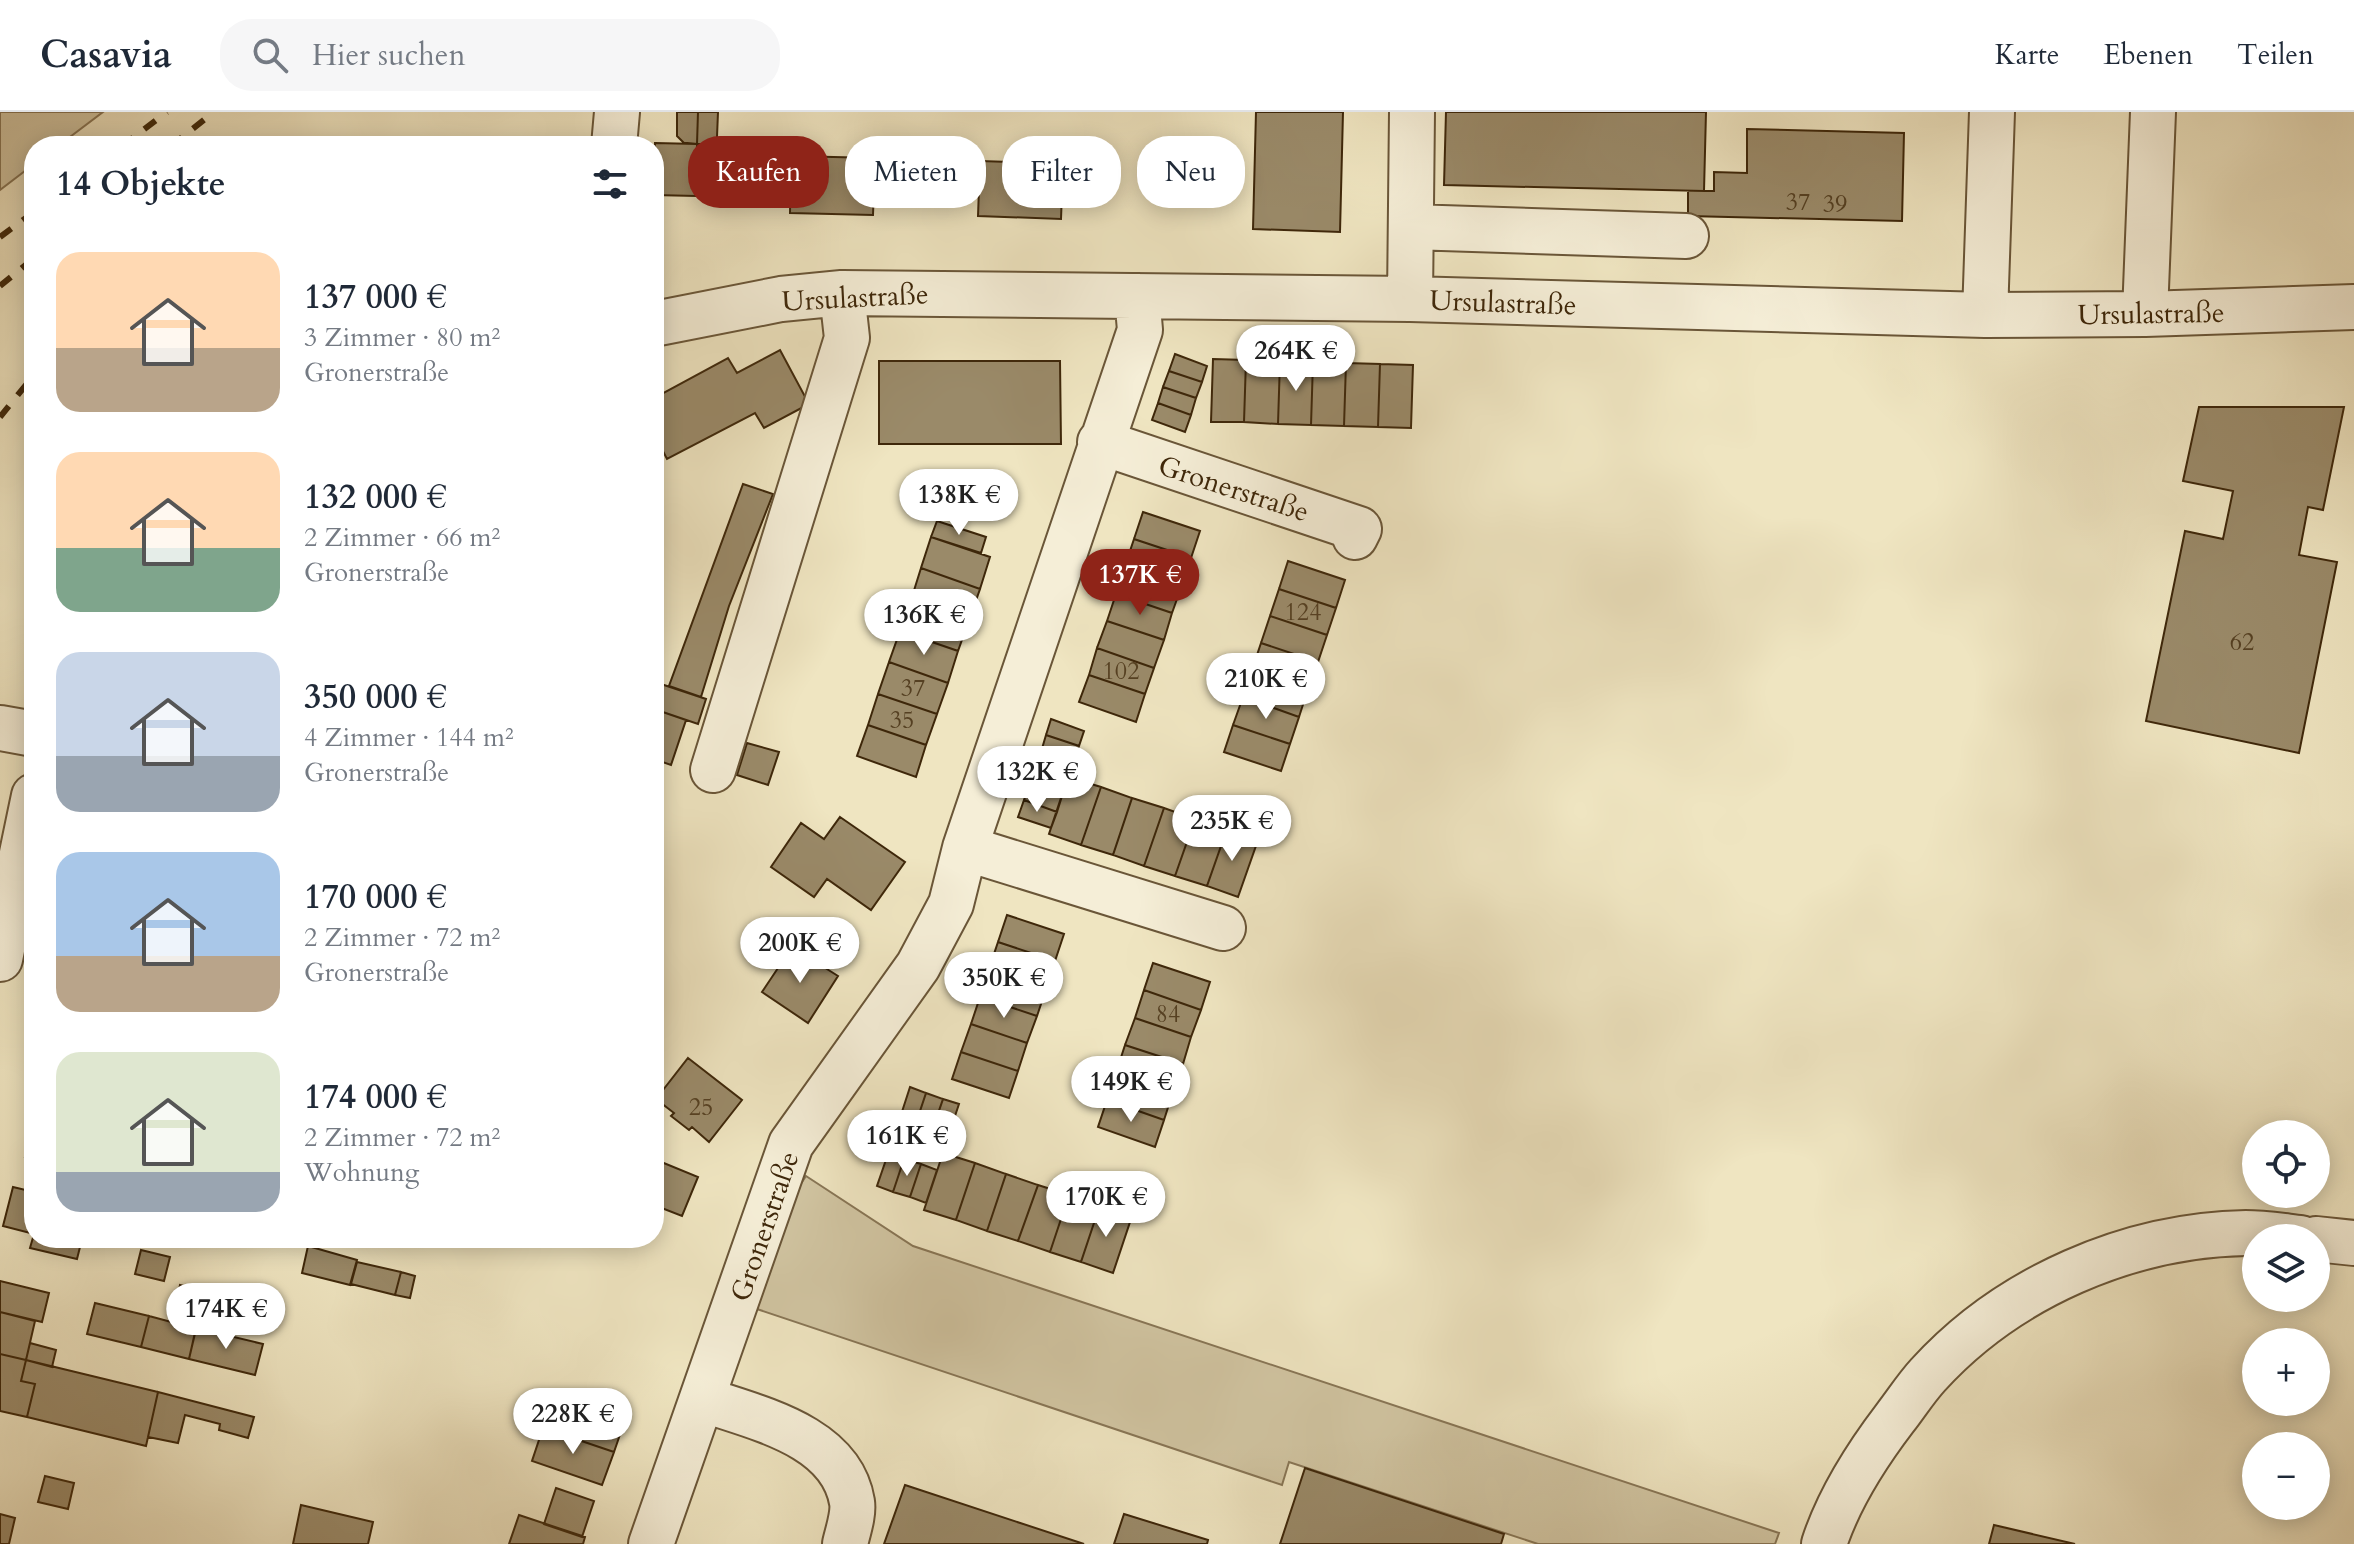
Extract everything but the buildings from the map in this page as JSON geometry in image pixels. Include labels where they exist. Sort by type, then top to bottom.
[{"type":"street","points":[[615,136],[617,112]]},
{"type":"street","points":[[1410,299],[1412,112]]},
{"type":"street","points":[[1985,315],[1992,112]]},
{"type":"street","points":[[2145,314],[2153,112]]},
{"type":"street","points":[[1411,227],[1686,236]]},
{"type":"street","points":[[853,422],[853,401],[871,333],[857,293]]},
{"type":"street","points":[[713,770],[847,338],[857,293]]},
{"type":"street","name":"Ursulastraße","points":[[664,322],[781,299],[857,293],[1410,299],[1985,315],[2145,314],[2354,307]]},
{"type":"street","name":"Gronerstraße","points":[[651,1544],[791,1144],[918,966],[951,904],[965,848],[1140,330],[1137,296]]},
{"type":"street","name":"Gronerstraße","points":[[1100,442],[1359,529],[1355,537]]},
{"type":"street","points":[[0,728],[24,732]]},
{"type":"street","points":[[0,959],[24,844]]},
{"type":"street","points":[[965,848],[1223,928]]},
{"type":"street","points":[[1824,1544],[1851,1484],[1878,1440],[1928,1375],[1968,1337],[2011,1305],[2064,1274],[2123,1253],[2188,1239],[2242,1234]]},
{"type":"street","points":[[2330,1240],[2354,1243]]},
{"type":"street","points":[[702,1399],[787,1429],[825,1453],[846,1479],[853,1505],[845,1544]]},
{"type":"shaded area","points":[[0,112],[103,112],[71,136],[24,136],[24,172],[0,190]]},
{"type":"shaded area","points":[[806,1176],[913,1246],[1779,1533],[1775,1544],[1538,1544],[1289,1462],[1282,1485],[745,1305],[770,1231]]},
{"type":"railway","points":[[135,136],[167,112]]},
{"type":"railway","points":[[184,136],[214,112]]},
{"type":"railway","points":[[0,237],[24,219]]},
{"type":"railway","points":[[0,286],[24,266]]},
{"type":"railway","points":[[0,417],[24,387]]}]
